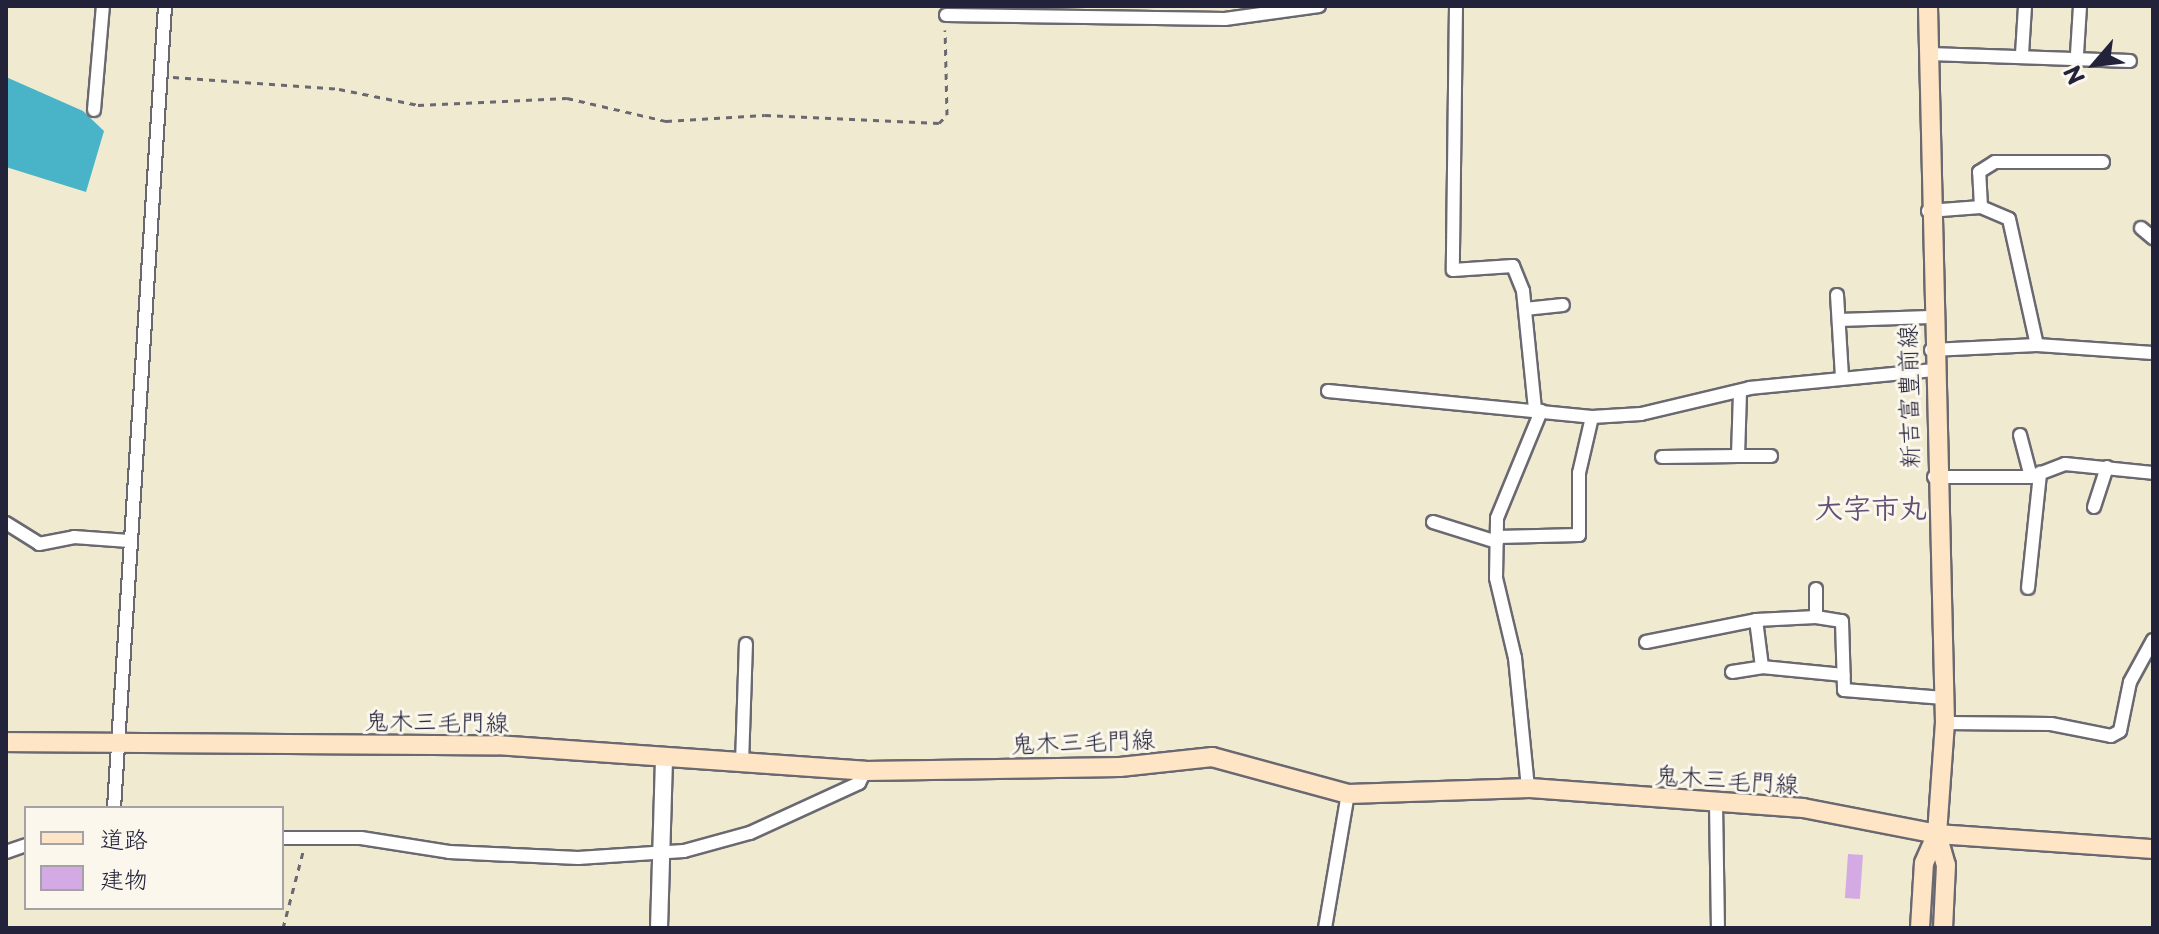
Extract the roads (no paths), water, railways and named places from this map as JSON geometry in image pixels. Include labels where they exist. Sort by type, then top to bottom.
[{"type":"main road","name":"新吉富豊前線","points":[[1920,928],[1924,863],[1937,834],[1945,723],[1930,317],[1928,6]]},
{"type":"main road","name":"鬼木三毛門線","points":[[6,742],[496,745],[865,771],[1120,767],[1212,757],[1348,794],[1528,788],[1803,808],[1937,834],[2153,849]]},
{"type":"main road","name":"新吉富豊前線","points":[[1937,834],[1946,865],[1943,928]]},
{"type":"street","points":[[94,110],[103,6]]},
{"type":"street","points":[[114,806],[115,741],[165,6]]},
{"type":"street","points":[[946,15],[1225,19],[1319,6]]},
{"type":"street","points":[[1456,6],[1453,270],[1513,266],[1525,309],[1538,410],[1497,518],[1497,540],[1528,788]]},
{"type":"street","points":[[2022,54],[2025,6]]},
{"type":"street","points":[[2077,54],[2080,6]]},
{"type":"street","points":[[1930,54],[2077,54],[2130,61]]},
{"type":"street","points":[[1981,207],[1982,165],[2103,162]]},
{"type":"street","points":[[1928,211],[1981,207],[2009,219],[2037,345]]},
{"type":"street","points":[[2141,228],[2153,238]]},
{"type":"street","points":[[1837,295],[1842,376]]},
{"type":"street","points":[[1525,309],[1563,305]]},
{"type":"street","points":[[1839,320],[1930,317]]},
{"type":"street","points":[[1931,350],[2037,345],[2153,353]]},
{"type":"street","points":[[1328,391],[1592,417],[1842,376],[1933,370]]},
{"type":"street","points":[[1738,456],[1740,391]]},
{"type":"street","points":[[1433,522],[1497,540],[1579,535],[1579,473],[1592,417]]},
{"type":"street","points":[[2020,435],[2036,475],[2028,588]]},
{"type":"street","points":[[1662,457],[1771,456]]},
{"type":"street","points":[[1934,477],[2036,475],[2065,464],[2153,473]]},
{"type":"street","points":[[2094,507],[2107,467]]},
{"type":"street","points":[[6,523],[39,544],[74,537],[129,541]]},
{"type":"street","points":[[1816,589],[1816,617]]},
{"type":"street","points":[[1646,642],[1756,620],[1816,617],[1842,621],[1844,690],[1944,698]]},
{"type":"street","points":[[1756,620],[1762,667]]},
{"type":"street","points":[[1945,723],[2051,724],[2111,736],[2120,731],[2130,682],[2153,640]]},
{"type":"street","points":[[742,763],[746,644]]},
{"type":"street","points":[[1732,672],[1762,667],[1844,675]]},
{"type":"street","points":[[659,928],[664,758]]},
{"type":"street","points":[[284,838],[304,836],[578,858],[661,851],[750,833],[859,783],[865,771]]},
{"type":"street","points":[[1325,928],[1348,794]]},
{"type":"street","points":[[1716,803],[1718,928]]},
{"type":"water","points":[[6,77],[83,111],[104,131],[86,192],[6,167]]},
{"type":"district","name":"大字市丸","points":[[1871,507]]}]
